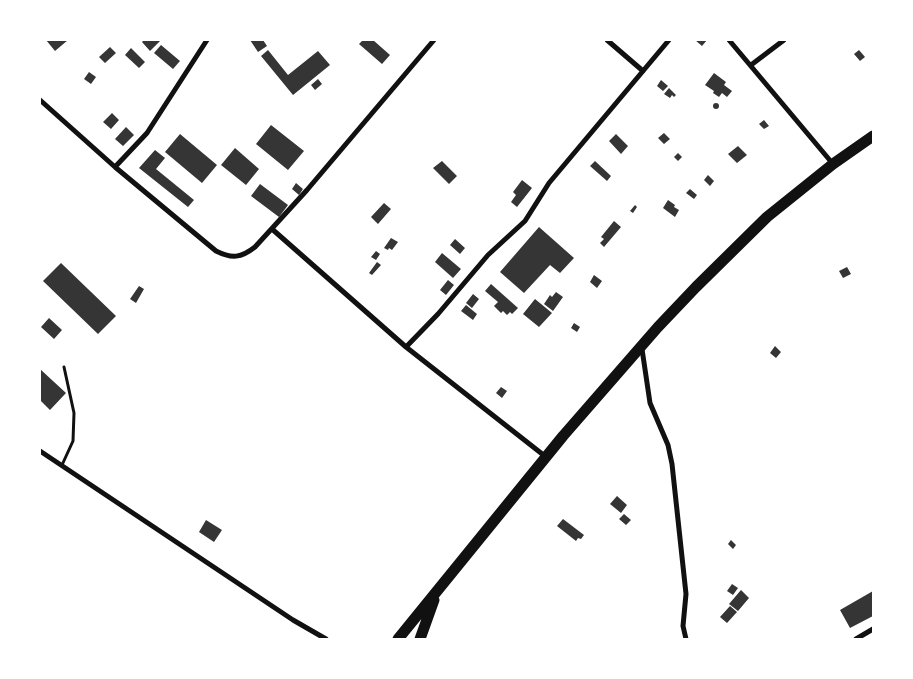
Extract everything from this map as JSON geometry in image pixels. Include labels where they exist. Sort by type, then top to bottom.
[{"type":"highway","points":[[398,639],[546,457],[641,346],[696,287],[767,217],[873,136]]},
{"type":"highway","points":[[420,639],[436,594]]},
{"type":"street","points":[[115,167],[147,133],[207,40]]},
{"type":"street","points":[[40,100],[115,167],[216,251],[227,256],[236,256],[247,254],[272,229],[434,40]]},
{"type":"street","points":[[607,40],[643,71]]},
{"type":"street","points":[[406,347],[438,314],[488,255],[525,221],[549,183],[670,40]]},
{"type":"street","points":[[729,40],[834,164]]},
{"type":"street","points":[[751,64],[784,40]]},
{"type":"street","points":[[272,229],[406,347],[546,457]]},
{"type":"street","points":[[641,346],[650,403],[668,445],[672,464],[686,594],[683,626],[686,639]]},
{"type":"street","points":[[40,451],[293,620],[326,639]]},
{"type":"street","points":[[856,639],[873,630]]},
{"type":"lane","points":[[62,465],[73,441],[74,413],[64,367]]},
{"type":"building","points":[[46,40],[68,40],[55,51]]},
{"type":"building","points":[[144,40],[161,40],[150,51],[142,42]]},
{"type":"building","points":[[250,40],[263,40],[267,46],[258,52]]},
{"type":"building","points":[[363,40],[373,40],[390,55],[382,64],[359,44]]},
{"type":"building","points":[[695,40],[707,40],[702,46]]},
{"type":"building","points":[[161,45],[180,61],[173,69],[154,53]]},
{"type":"building","points":[[110,47],[116,53],[105,63],[99,57]]},
{"type":"building","points":[[131,48],[145,62],[139,68],[125,55]]},
{"type":"building","points":[[268,50],[288,75],[318,51],[330,65],[293,95],[261,56]]},
{"type":"building","points":[[859,50],[865,57],[860,61],[854,54]]},
{"type":"building","points":[[89,72],[96,77],[91,84],[84,79]]},
{"type":"building","points":[[714,73],[726,82],[724,85],[732,91],[727,97],[722,93],[719,97],[705,85]]},
{"type":"building","points":[[318,79],[322,84],[315,90],[311,85]]},
{"type":"building","points":[[661,80],[668,86],[663,91],[657,86]]},
{"type":"building","points":[[669,88],[676,95],[674,97],[672,95],[670,98],[664,94]]},
{"type":"building","points":[[716,103],[719,106],[716,109],[713,106]]},
{"type":"building","points":[[112,113],[119,120],[111,129],[103,122]]},
{"type":"building","points":[[764,120],[769,126],[764,129],[759,124]]},
{"type":"building","points":[[271,125],[304,151],[288,170],[256,144]]},
{"type":"building","points":[[126,127],[134,135],[123,146],[115,139]]},
{"type":"building","points":[[664,133],[670,139],[664,144],[658,138]]},
{"type":"building","points":[[180,134],[217,165],[202,183],[165,152]]},
{"type":"building","points":[[616,134],[628,146],[621,154],[609,141]]},
{"type":"building","points":[[738,146],[747,155],[737,163],[728,154]]},
{"type":"building","points":[[235,148],[259,169],[246,185],[221,165]]},
{"type":"building","points":[[155,150],[165,158],[156,169],[194,200],[188,207],[139,168]]},
{"type":"building","points":[[678,153],[682,157],[678,161],[674,157]]},
{"type":"building","points":[[442,161],[457,176],[449,184],[433,168]]},
{"type":"building","points":[[595,161],[611,176],[607,181],[590,166]]},
{"type":"building","points":[[708,175],[714,181],[710,186],[704,180]]},
{"type":"building","points":[[522,180],[532,188],[517,207],[511,202],[516,195],[513,192]]},
{"type":"building","points":[[296,183],[303,189],[299,195],[292,189]]},
{"type":"building","points":[[260,184],[288,205],[279,217],[251,196]]},
{"type":"building","points":[[690,189],[697,195],[694,199],[686,193]]},
{"type":"building","points":[[668,200],[679,210],[675,217],[663,208]]},
{"type":"building","points":[[384,203],[391,209],[378,224],[371,217]]},
{"type":"building","points":[[635,205],[637,207],[633,213],[630,211]]},
{"type":"building","points":[[614,221],[621,227],[604,247],[600,243],[604,239],[601,237]]},
{"type":"building","points":[[539,227],[574,258],[560,273],[550,265],[524,293],[500,272]]},
{"type":"building","points":[[391,238],[398,242],[392,250],[389,248],[388,250],[384,248]]},
{"type":"building","points":[[455,239],[465,248],[460,254],[450,245]]},
{"type":"building","points":[[376,251],[380,254],[376,260],[371,257]]},
{"type":"building","points":[[442,253],[461,269],[453,278],[435,262]]},
{"type":"building","points":[[377,262],[381,265],[372,275],[369,273]]},
{"type":"building","points":[[61,263],[116,316],[98,334],[43,281]]},
{"type":"building","points":[[847,267],[851,274],[843,278],[839,271]]},
{"type":"building","points":[[594,275],[602,281],[597,288],[590,282]]},
{"type":"building","points":[[448,280],[454,285],[446,295],[440,290]]},
{"type":"building","points":[[491,284],[518,308],[512,314],[510,312],[507,315],[503,311],[501,313],[494,306],[498,302],[485,291]]},
{"type":"building","points":[[139,286],[144,289],[136,303],[130,299]]},
{"type":"building","points":[[556,292],[563,297],[553,311],[544,304],[550,295],[552,297]]},
{"type":"building","points":[[473,294],[479,299],[472,308],[466,303]]},
{"type":"building","points":[[535,299],[552,313],[539,327],[523,314]]},
{"type":"building","points":[[466,305],[477,314],[473,320],[461,311]]},
{"type":"building","points":[[49,318],[62,330],[54,339],[41,327]]},
{"type":"building","points":[[574,323],[580,327],[577,332],[571,328]]},
{"type":"building","points":[[775,346],[781,352],[776,358],[770,353]]},
{"type":"building","points":[[40,369],[66,393],[50,410],[40,400]]},
{"type":"building","points":[[501,387],[507,391],[502,398],[496,393]]},
{"type":"building","points":[[617,496],[627,505],[621,513],[610,504]]},
{"type":"building","points":[[624,514],[631,520],[626,525],[619,519]]},
{"type":"building","points":[[563,519],[584,535],[581,539],[578,538],[576,541],[557,526]]},
{"type":"building","points":[[206,520],[222,530],[214,542],[199,532]]},
{"type":"building","points":[[731,540],[736,545],[733,549],[728,544]]},
{"type":"building","points":[[732,584],[738,588],[733,595],[727,591]]},
{"type":"building","points":[[741,590],[749,598],[738,611],[729,604]]},
{"type":"building","points":[[873,591],[873,616],[850,628],[840,610]]},
{"type":"building","points":[[730,606],[737,612],[727,623],[720,617]]}]
